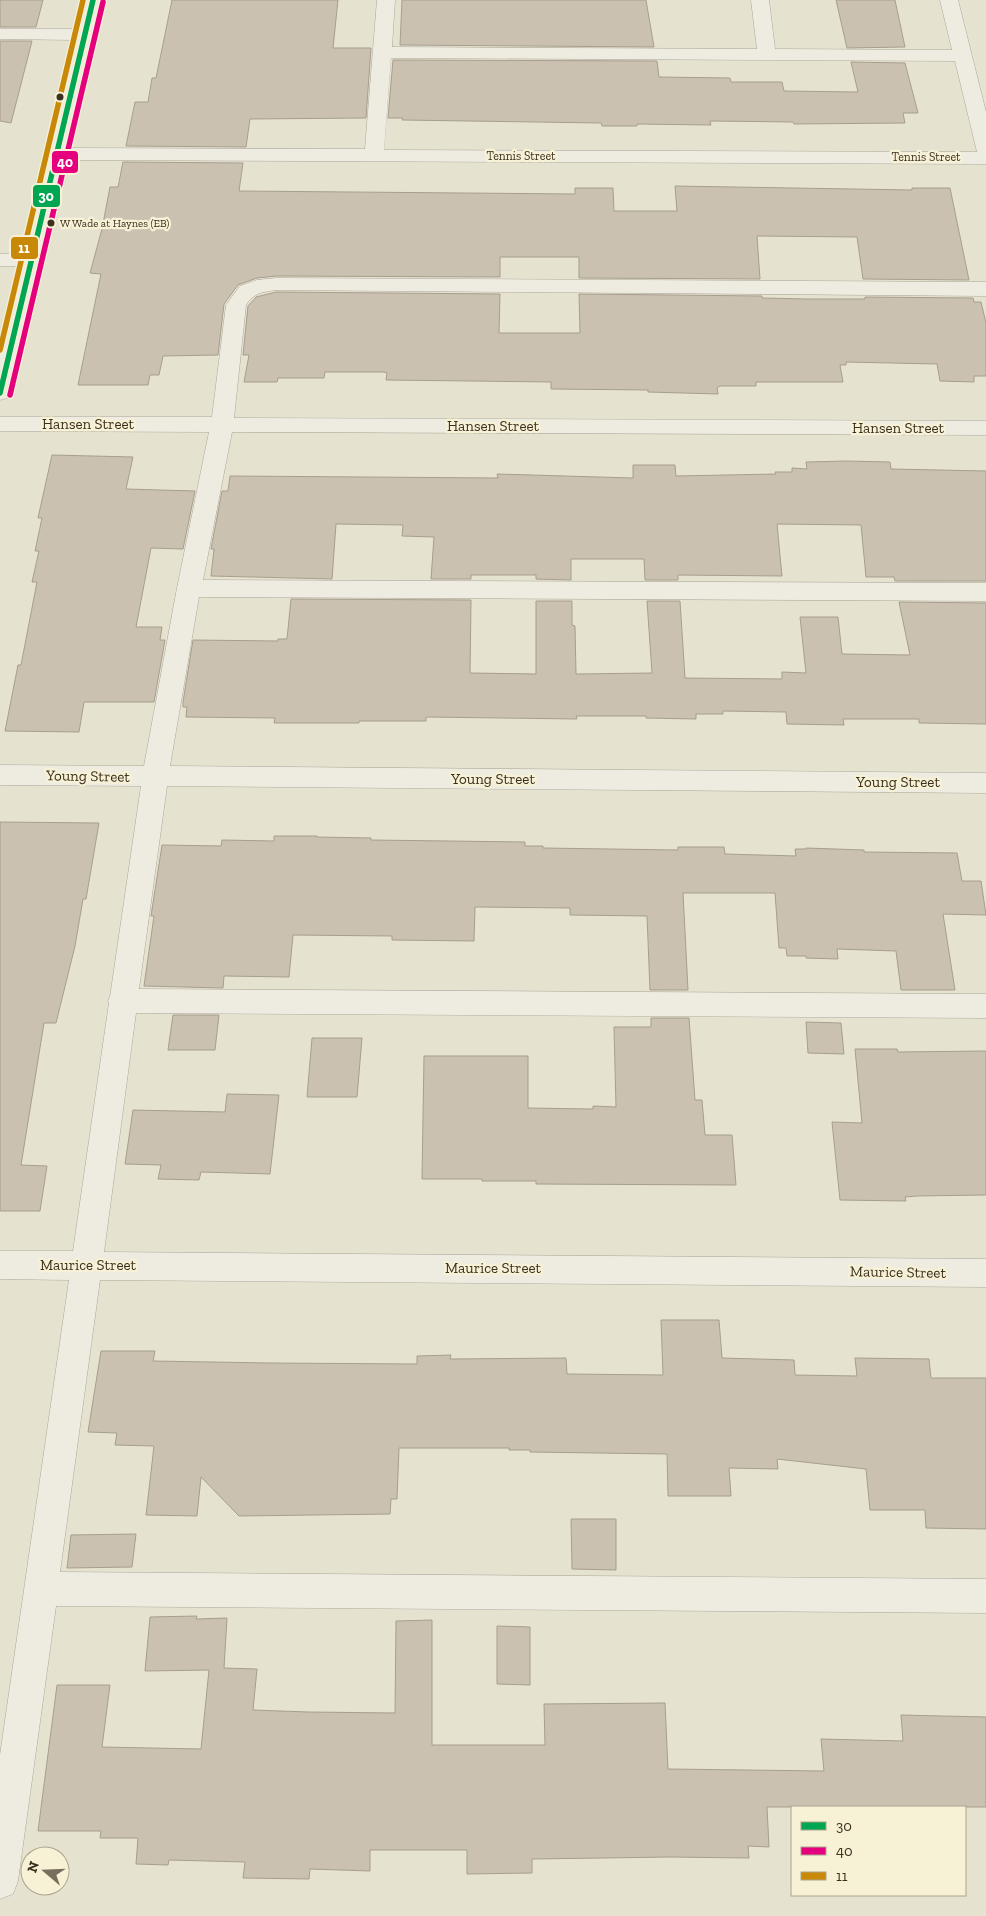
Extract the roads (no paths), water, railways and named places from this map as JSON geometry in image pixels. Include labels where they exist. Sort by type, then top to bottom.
[{"type":"street","points":[[0,393],[93,0]]},
{"type":"street","points":[[374,156],[386,0]]},
{"type":"street","points":[[760,0],[767,55]]},
{"type":"street","points":[[949,0],[986,151]]},
{"type":"street","points":[[0,34],[85,35]]},
{"type":"street","points":[[382,52],[963,56]]},
{"type":"street","name":"Tennis Street","points":[[56,154],[986,158]]},
{"type":"street","points":[[0,260],[31,260]]},
{"type":"street","points":[[0,1881],[122,1001],[155,777],[189,588],[222,425],[236,306],[240,295],[253,287],[276,284],[986,289]]},
{"type":"street","name":"Hansen Street","points":[[0,424],[986,428]]},
{"type":"street","points":[[189,588],[986,592]]},
{"type":"street","name":"Young Street","points":[[0,775],[986,782]]},
{"type":"street","points":[[122,1001],[986,1006]]},
{"type":"street","name":"Maurice Street","points":[[0,1265],[986,1273]]},
{"type":"street","points":[[41,1589],[986,1596]]},
{"type":"place","name":"W Wade at Haynes (EB)","points":[[51,223]]}]
